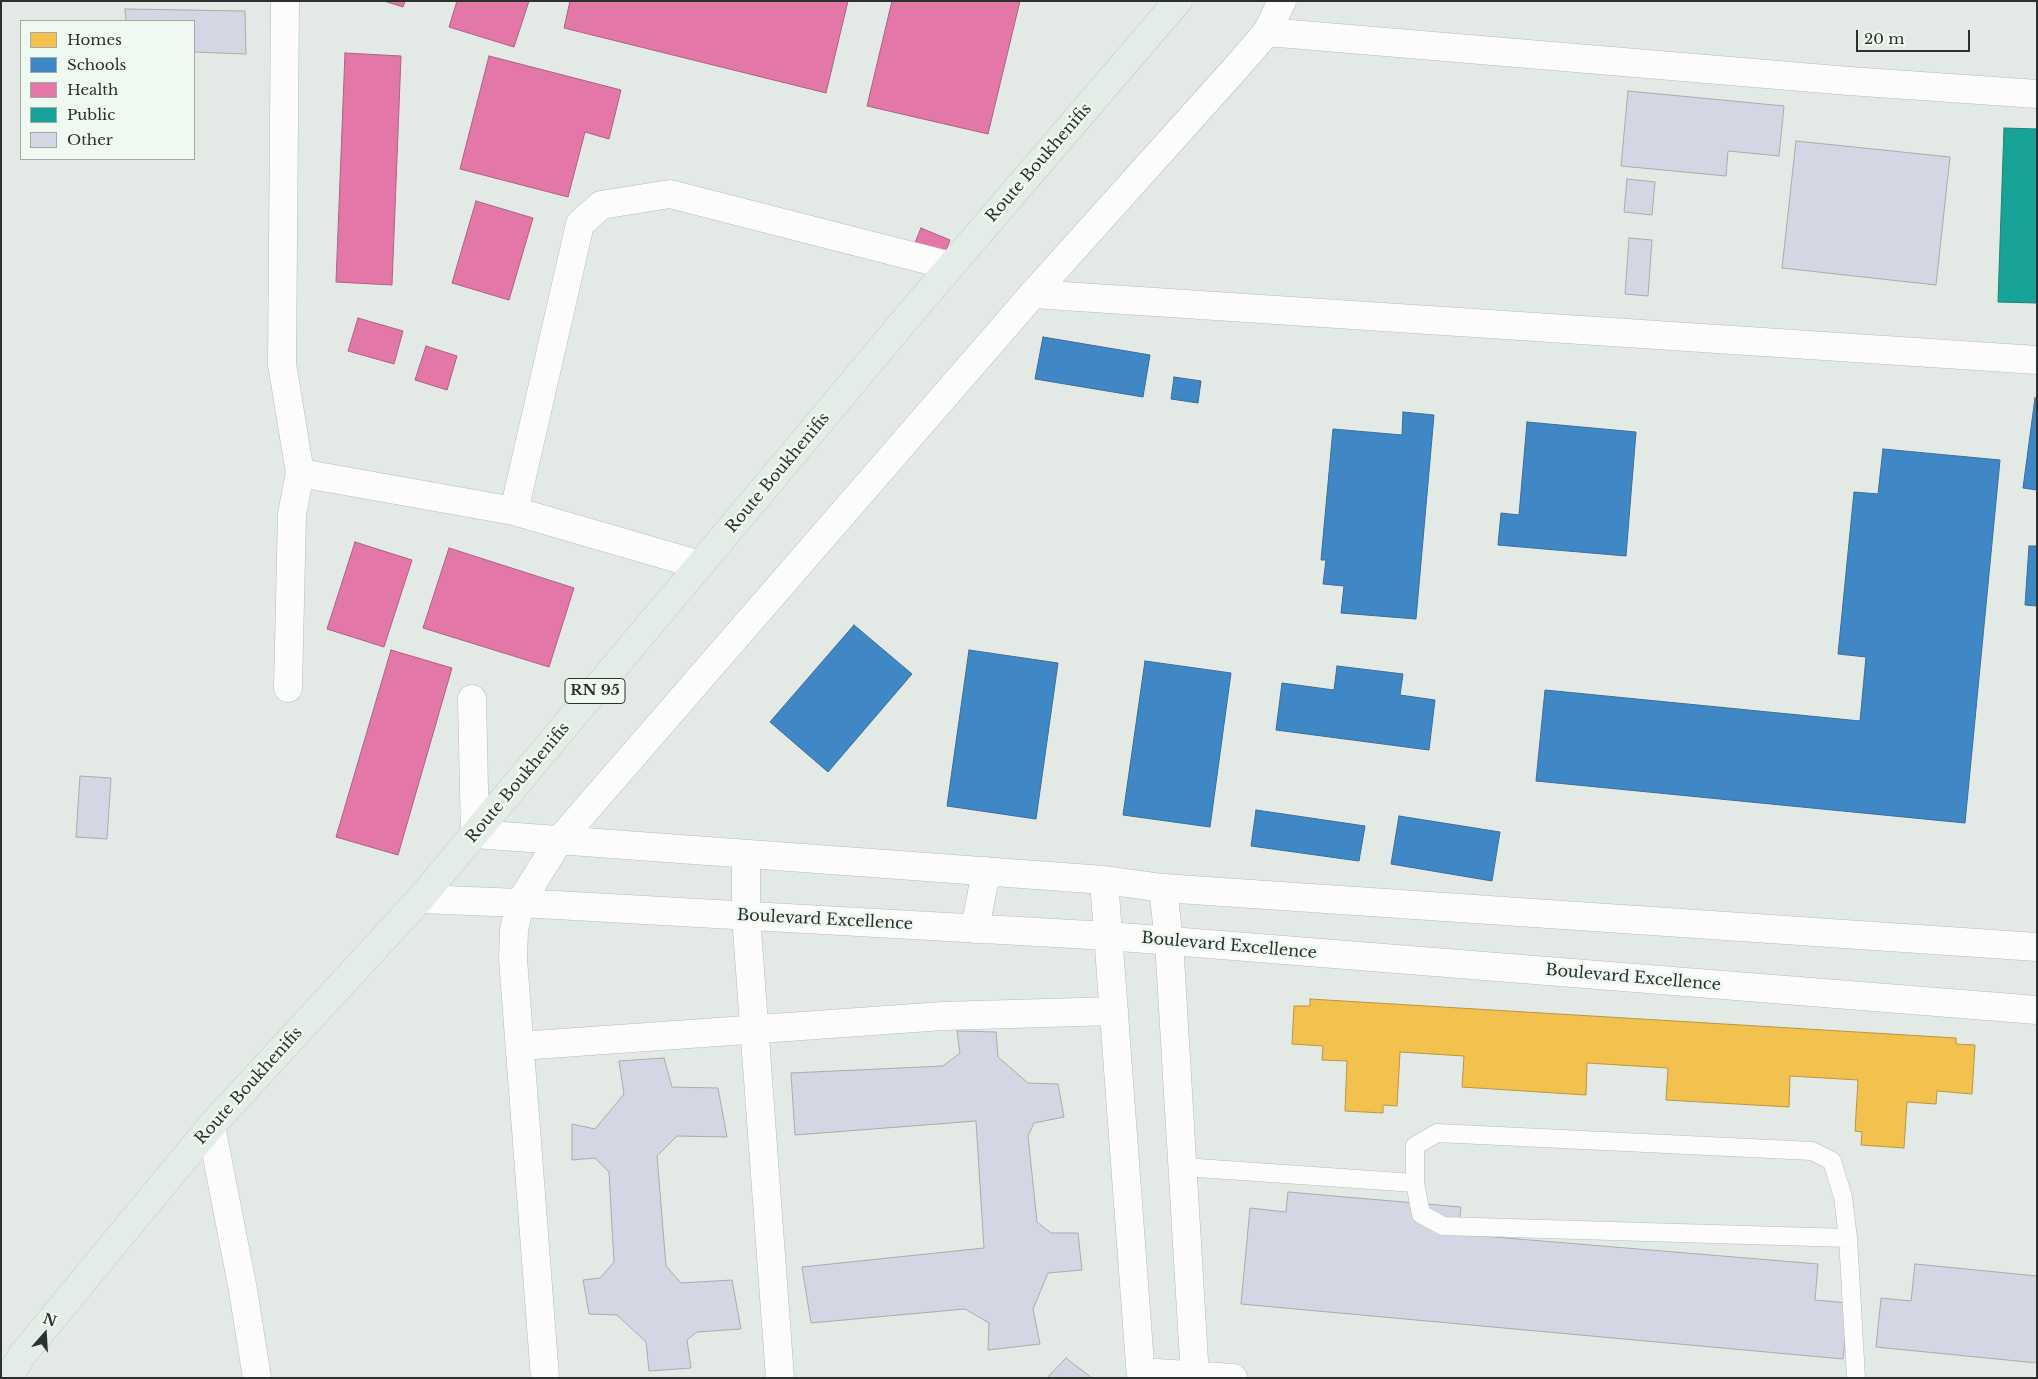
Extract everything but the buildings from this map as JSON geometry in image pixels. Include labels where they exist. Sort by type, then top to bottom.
[{"type":"main road","name":"Route Boukhenifis","points":[[8,1378],[23,1354],[211,1126],[420,899],[476,834],[951,266],[1178,1]]},
{"type":"street","points":[[284,1],[282,364],[300,473],[292,514],[288,688]]},
{"type":"street","points":[[545,1378],[513,959],[514,930],[520,903],[558,842],[1033,294],[1267,32],[1282,1]]},
{"type":"street","points":[[1267,32],[1849,81],[2037,94]]},
{"type":"street","points":[[514,511],[580,224],[601,205],[670,194],[951,266]]},
{"type":"street","points":[[1033,294],[2037,360]]},
{"type":"street","points":[[300,473],[514,511],[700,565]]},
{"type":"street","points":[[472,699],[476,834],[558,842],[1104,880],[1163,888],[2037,947]]},
{"type":"street","points":[[746,854],[746,916],[780,1378]]},
{"type":"street","points":[[975,928],[986,871]]},
{"type":"street","points":[[1104,880],[1141,1375],[1233,1378]]},
{"type":"street","points":[[1163,888],[1169,941],[1194,1377]]},
{"type":"street","name":"Boulevard Excellence","points":[[420,899],[1108,936],[2037,1010]]},
{"type":"street","points":[[520,1046],[755,1031],[944,1016],[1114,1011]]},
{"type":"street","points":[[211,1126],[244,1290],[257,1378]]},
{"type":"lane","points":[[1848,1238],[1443,1226],[1421,1214],[1414,1183],[1415,1146],[1437,1133],[1812,1151],[1832,1161],[1843,1197],[1848,1238],[1856,1378]]},
{"type":"lane","points":[[1182,1167],[1414,1183]]}]
